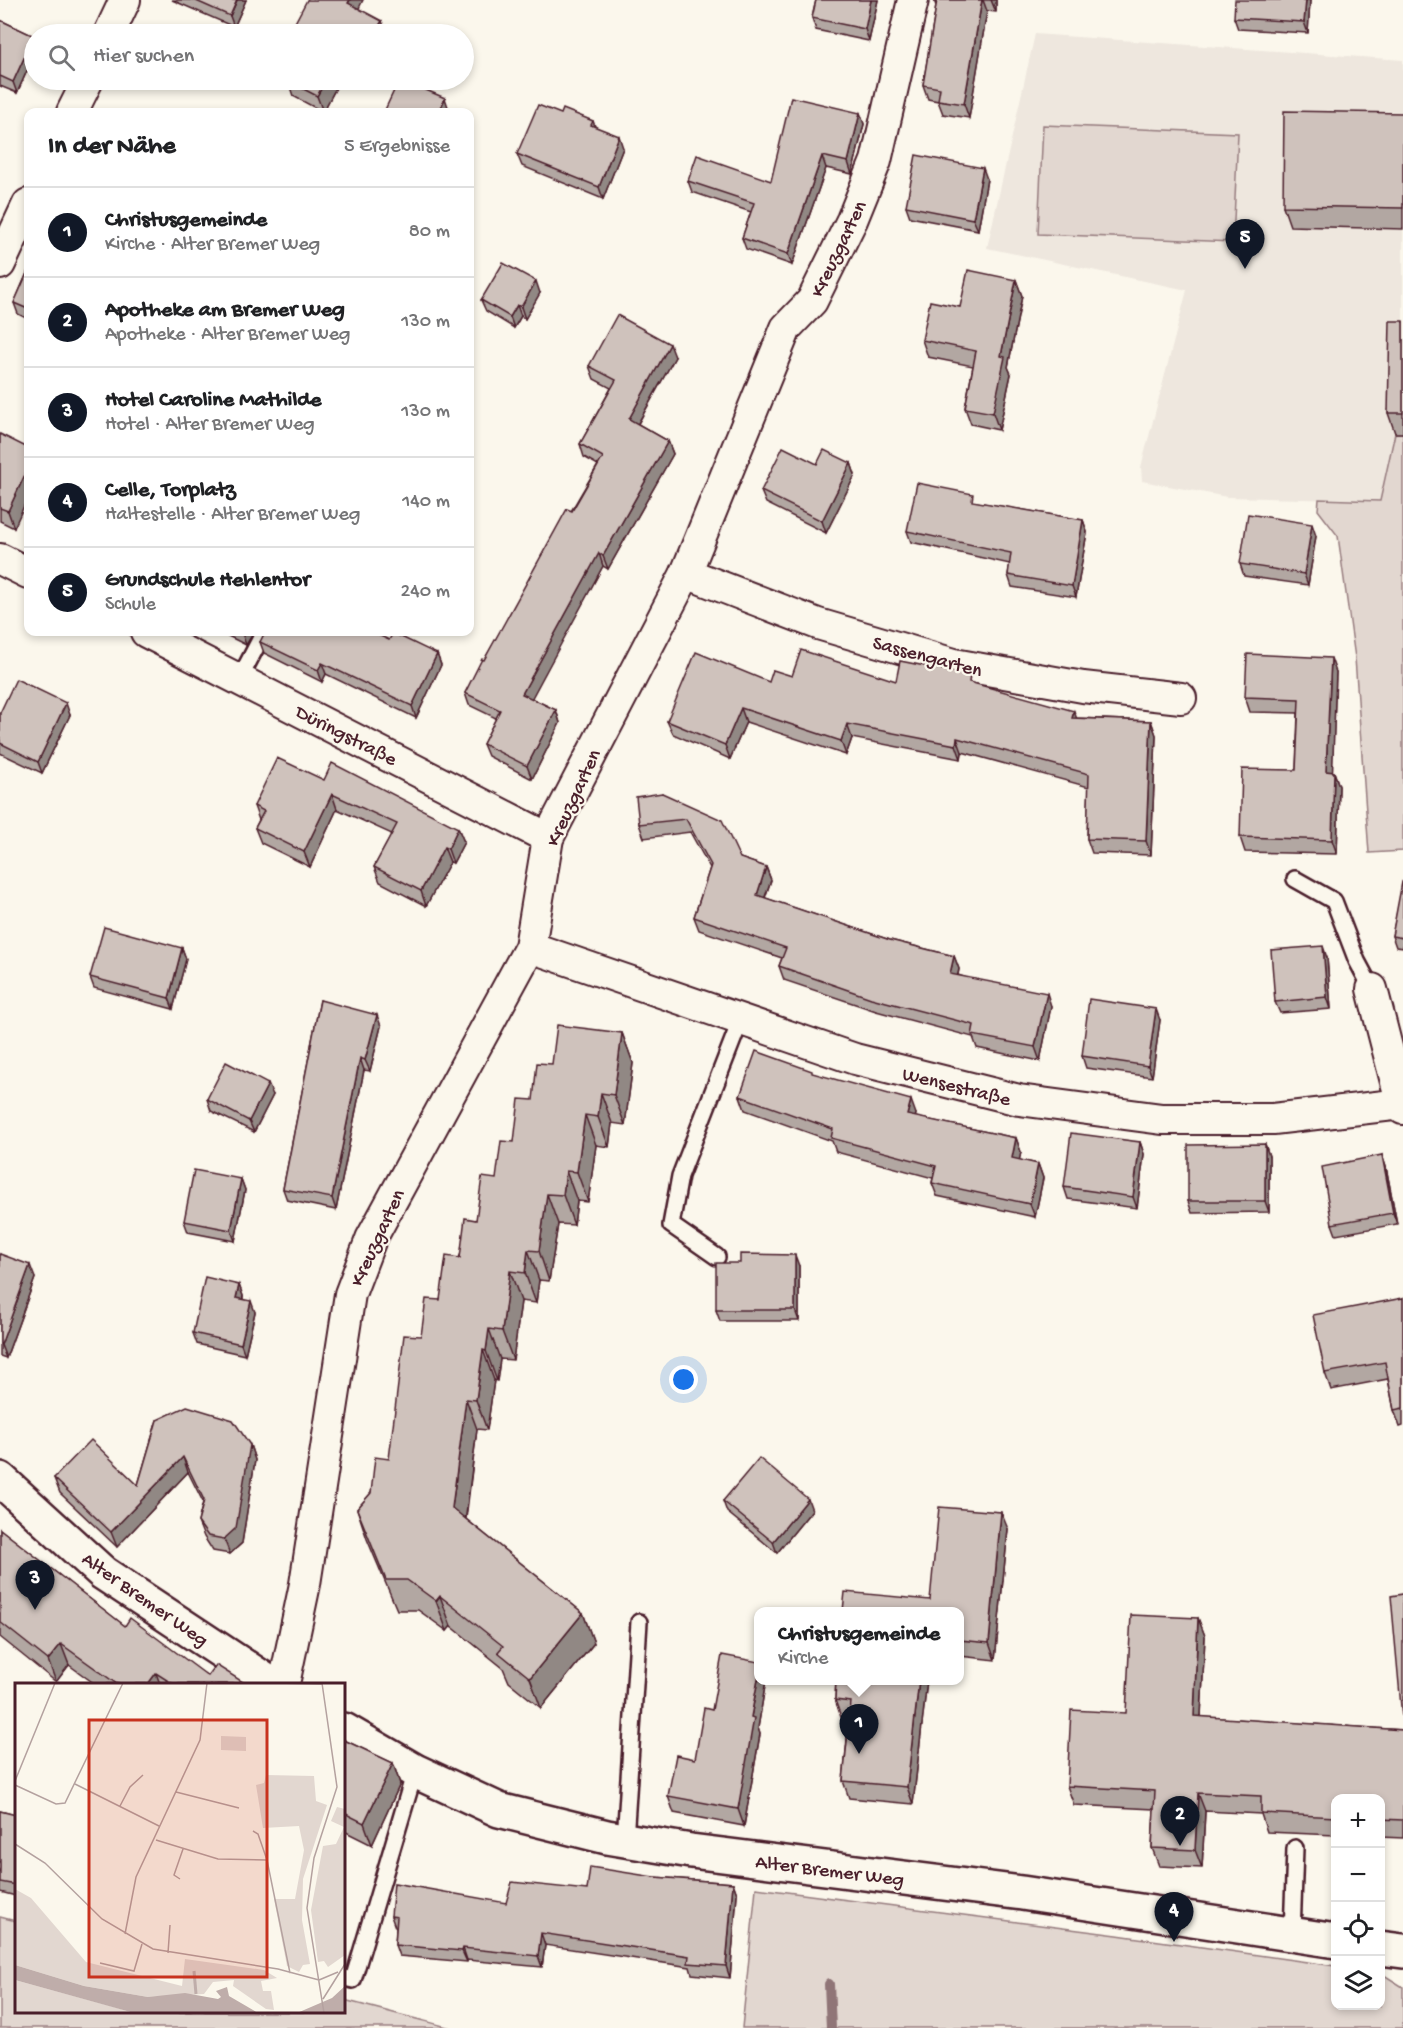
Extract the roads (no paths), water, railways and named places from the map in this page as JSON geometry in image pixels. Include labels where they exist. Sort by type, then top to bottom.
[{"type":"street","points":[[114,24],[125,0]]},
{"type":"street","name":"Kreuzgarten","points":[[284,1683],[305,1584],[350,1294],[371,1239],[530,947],[548,838],[686,573],[786,328],[812,302],[852,220],[876,161],[913,0]]},
{"type":"street","points":[[74,108],[83,90]]},
{"type":"street","points":[[0,264],[24,213]]},
{"type":"street","points":[[0,559],[24,571]]},
{"type":"street","name":"Sassengarten","points":[[686,573],[818,624],[954,664],[1083,687],[1181,698]]},
{"type":"street","name":"Düringstraße","points":[[154,636],[548,838]]},
{"type":"street","name":"Wensestraße","points":[[530,947],[855,1059],[1019,1100],[1162,1119],[1273,1119],[1402,1106]]},
{"type":"street","points":[[1372,989],[1402,1106]]},
{"type":"street","name":"Alter Bremer Weg","points":[[0,1479],[103,1573],[270,1683]]},
{"type":"street","name":"Alter Bremer Weg","points":[[345,1731],[415,1772],[499,1810],[625,1840],[726,1856],[1022,1893],[1331,1940]]},
{"type":"lane","points":[[240,678],[262,636]]},
{"type":"lane","points":[[1295,879],[1334,901],[1357,961],[1372,989]]},
{"type":"lane","points":[[717,1257],[671,1225],[680,1176],[741,1019]]},
{"type":"lane","points":[[625,1840],[639,1622]]},
{"type":"lane","points":[[345,1978],[353,1980],[415,1772]]},
{"type":"lane","points":[[1292,1934],[1295,1848]]},
{"type":"waterway","points":[[829,1984],[831,2028]]},
{"type":"place","name":"Grundschule Hehlentor","points":[[1245,269]]},
{"type":"place","name":"Hotel Caroline Mathilde","points":[[35,1610]]},
{"type":"place","name":"Christusgemeinde","points":[[859,1754]]},
{"type":"place","name":"Apotheke am Bremer Weg","points":[[1180,1846]]},
{"type":"place","name":"Celle, Torplatz","points":[[1174,1942]]}]
